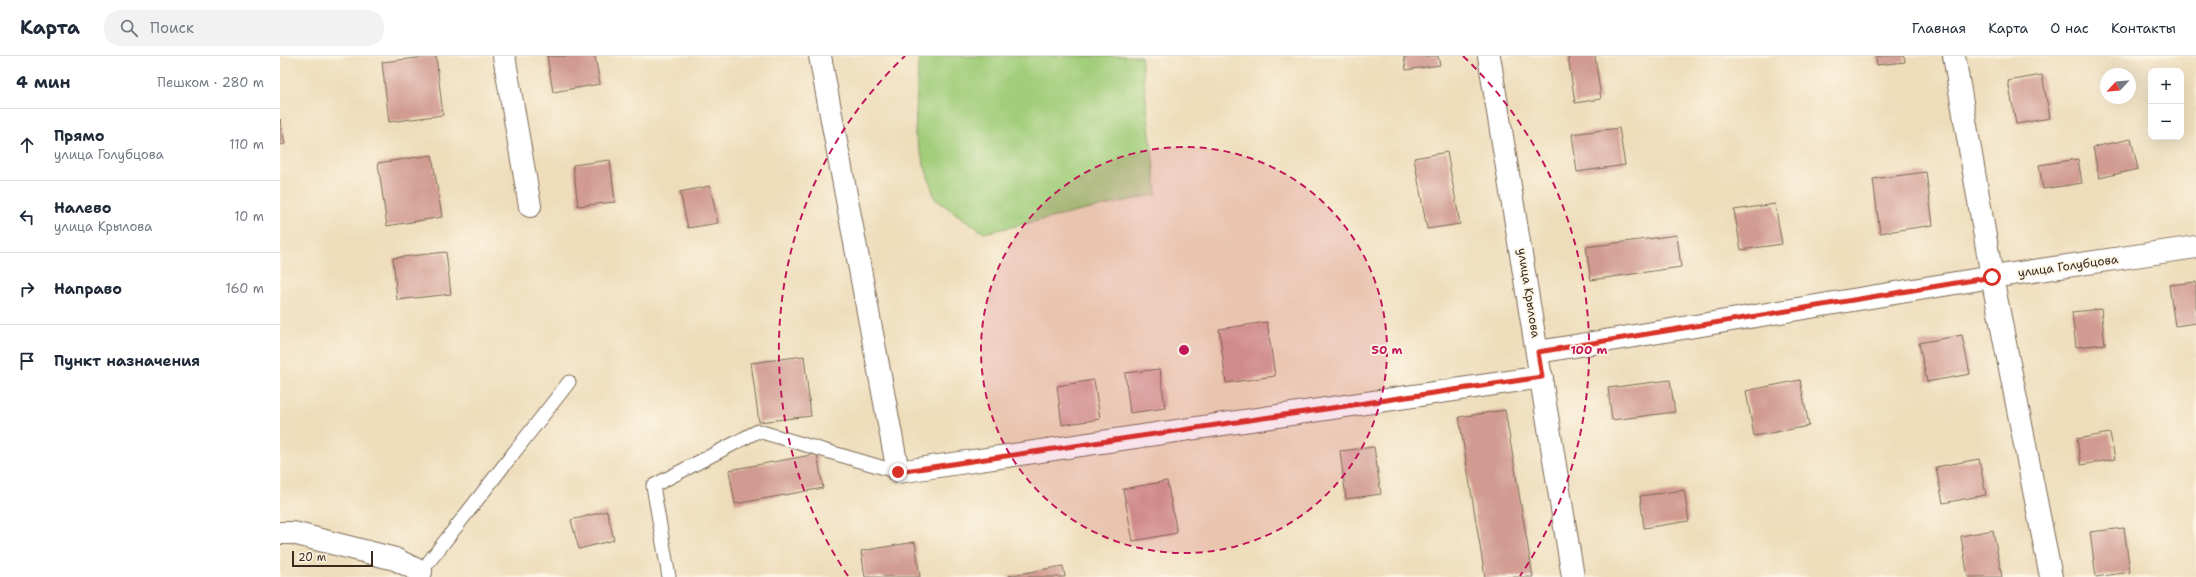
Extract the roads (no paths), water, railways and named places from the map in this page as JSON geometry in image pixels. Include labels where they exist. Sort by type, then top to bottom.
[{"type":"street","points":[[504,56],[530,206]]},
{"type":"street","points":[[820,56],[898,472],[1542,377]]},
{"type":"street","name":"улица Крылова","points":[[1489,56],[1538,352],[1573,577]]},
{"type":"street","points":[[1954,56],[1992,277],[2051,577]]},
{"type":"street","name":"улица Голубцова","points":[[1538,352],[1992,277],[2196,247]]},
{"type":"street","points":[[280,533],[293,533],[395,559],[419,574]]},
{"type":"lane","points":[[419,574],[569,382]]},
{"type":"lane","points":[[669,577],[653,486],[758,431],[898,472]]}]
